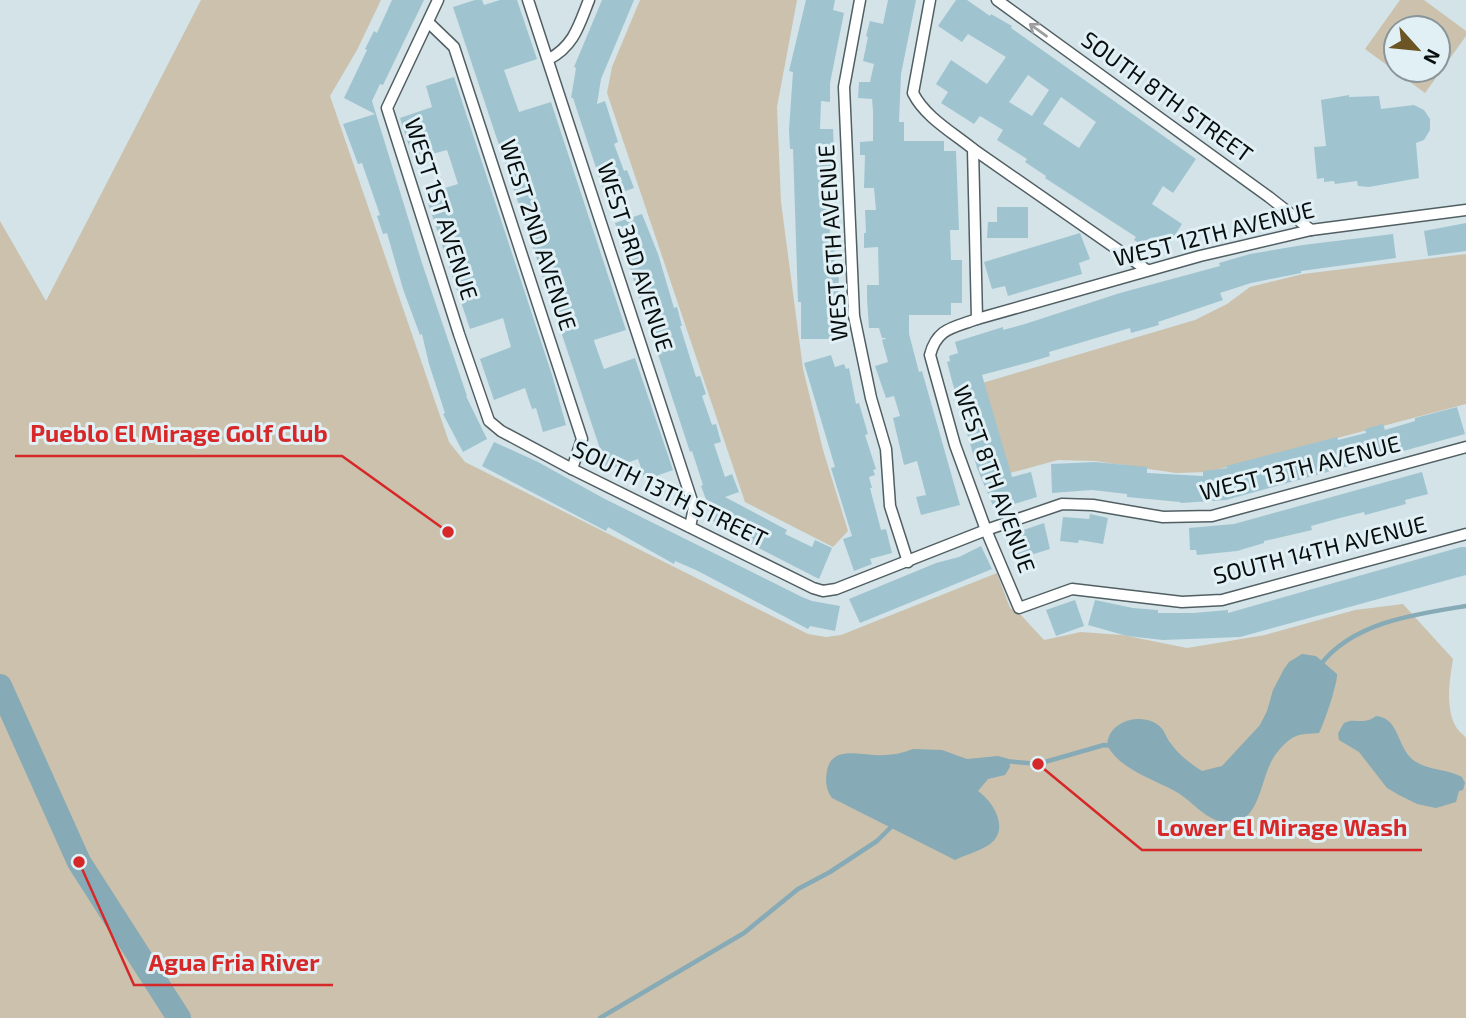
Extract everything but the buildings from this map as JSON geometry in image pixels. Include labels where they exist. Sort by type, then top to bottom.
[{"type":"street","name":"WEST 1ST AVENUE","points":[[438,0],[429,23],[393,90],[387,108],[458,334],[489,421],[500,431]]},
{"type":"street","name":"WEST 3RD AVENUE","points":[[528,0],[694,507],[690,527]]},
{"type":"street","points":[[549,59],[563,52],[576,32],[589,0]]},
{"type":"street","name":"WEST 6TH AVENUE","points":[[860,0],[844,87],[854,316],[871,398],[886,449],[890,506],[908,562]]},
{"type":"street","points":[[930,0],[913,93],[919,104],[973,149],[1147,270]]},
{"type":"street","name":"SOUTH 8TH STREET","points":[[997,0],[1311,230]]},
{"type":"street","name":"WEST 2ND AVENUE","points":[[429,23],[454,47],[578,426],[582,439],[572,469]]},
{"type":"street","points":[[973,149],[977,319]]},
{"type":"street","name":"WEST 12TH AVENUE","points":[[977,319],[1147,270],[1311,230],[1466,210]]},
{"type":"street","name":"WEST 8TH AVENUE","points":[[977,319],[944,331],[933,340],[930,355],[955,445],[986,530],[1019,608]]},
{"type":"street","name":"SOUTH 13TH STREET","points":[[500,431],[823,591]]},
{"type":"street","name":"WEST 13TH AVENUE","points":[[823,591],[836,589],[986,530],[1062,504],[1093,505],[1163,517],[1212,516],[1466,447]]},
{"type":"street","name":"SOUTH 14TH AVENUE","points":[[1019,608],[1072,589],[1162,600],[1223,600],[1466,534]]},
{"type":"shaded area","points":[[201,0],[381,0],[357,50],[330,96],[449,442],[465,462],[808,634],[826,637],[841,635],[997,573],[1010,608],[1020,614],[1044,640],[1081,632],[1122,635],[1187,648],[1265,635],[1355,610],[1403,604],[1453,659],[1450,709],[1456,727],[1466,738],[1466,1018],[0,1018],[0,221],[46,301]]},
{"type":"shaded area","points":[[640,0],[797,0],[777,107],[781,202],[803,369],[823,450],[848,531],[833,547],[745,502],[607,93],[612,67]]},
{"type":"shaded area","points":[[1400,0],[1424,0],[1443,14],[1390,14]]},
{"type":"shaded area","points":[[1452,21],[1466,31],[1466,36],[1452,55]]},
{"type":"shaded area","points":[[1382,25],[1382,61],[1365,49]]},
{"type":"shaded area","points":[[1413,84],[1431,84],[1425,93]]},
{"type":"shaded area","points":[[1466,254],[1466,404],[1208,472],[1176,473],[1095,461],[1058,460],[1010,473],[979,384],[1195,320],[1227,304],[1250,287],[1303,274]]},
{"type":"water","points":[[1302,654],[1316,656],[1337,674],[1327,712],[1319,733],[1295,736],[1277,752],[1256,803],[1243,819],[1234,823],[1215,820],[1180,794],[1128,767],[1107,745],[1110,735],[1119,725],[1133,719],[1144,719],[1159,726],[1179,753],[1202,771],[1222,766],[1260,725],[1284,669],[1289,662]]},
{"type":"water","points":[[1376,716],[1389,721],[1415,762],[1462,777],[1465,783],[1456,802],[1436,808],[1417,804],[1399,795],[1387,788],[1359,752],[1339,740],[1338,733],[1344,723]]},
{"type":"water","points":[[913,749],[942,750],[967,759],[998,756],[1009,759],[1010,767],[1005,775],[988,779],[978,791],[990,803],[998,818],[998,833],[987,846],[955,860],[830,795],[826,785],[827,771],[829,763],[839,755],[889,755]]},
{"type":"waterway","points":[[1321,664],[1351,638],[1368,629],[1407,617],[1466,606]]},
{"type":"waterway","points":[[0,686],[79,862],[179,1018]]},
{"type":"waterway","points":[[1005,761],[1038,764],[1104,745],[1112,746]]},
{"type":"waterway","points":[[600,1018],[744,933],[798,889],[877,841],[893,825]]},
{"type":"place","name":"Pueblo El Mirage Golf Club","points":[[448,532]]},
{"type":"place","name":"Lower El Mirage Wash","points":[[1038,764]]},
{"type":"place","name":"Agua Fria River","points":[[79,862]]}]
